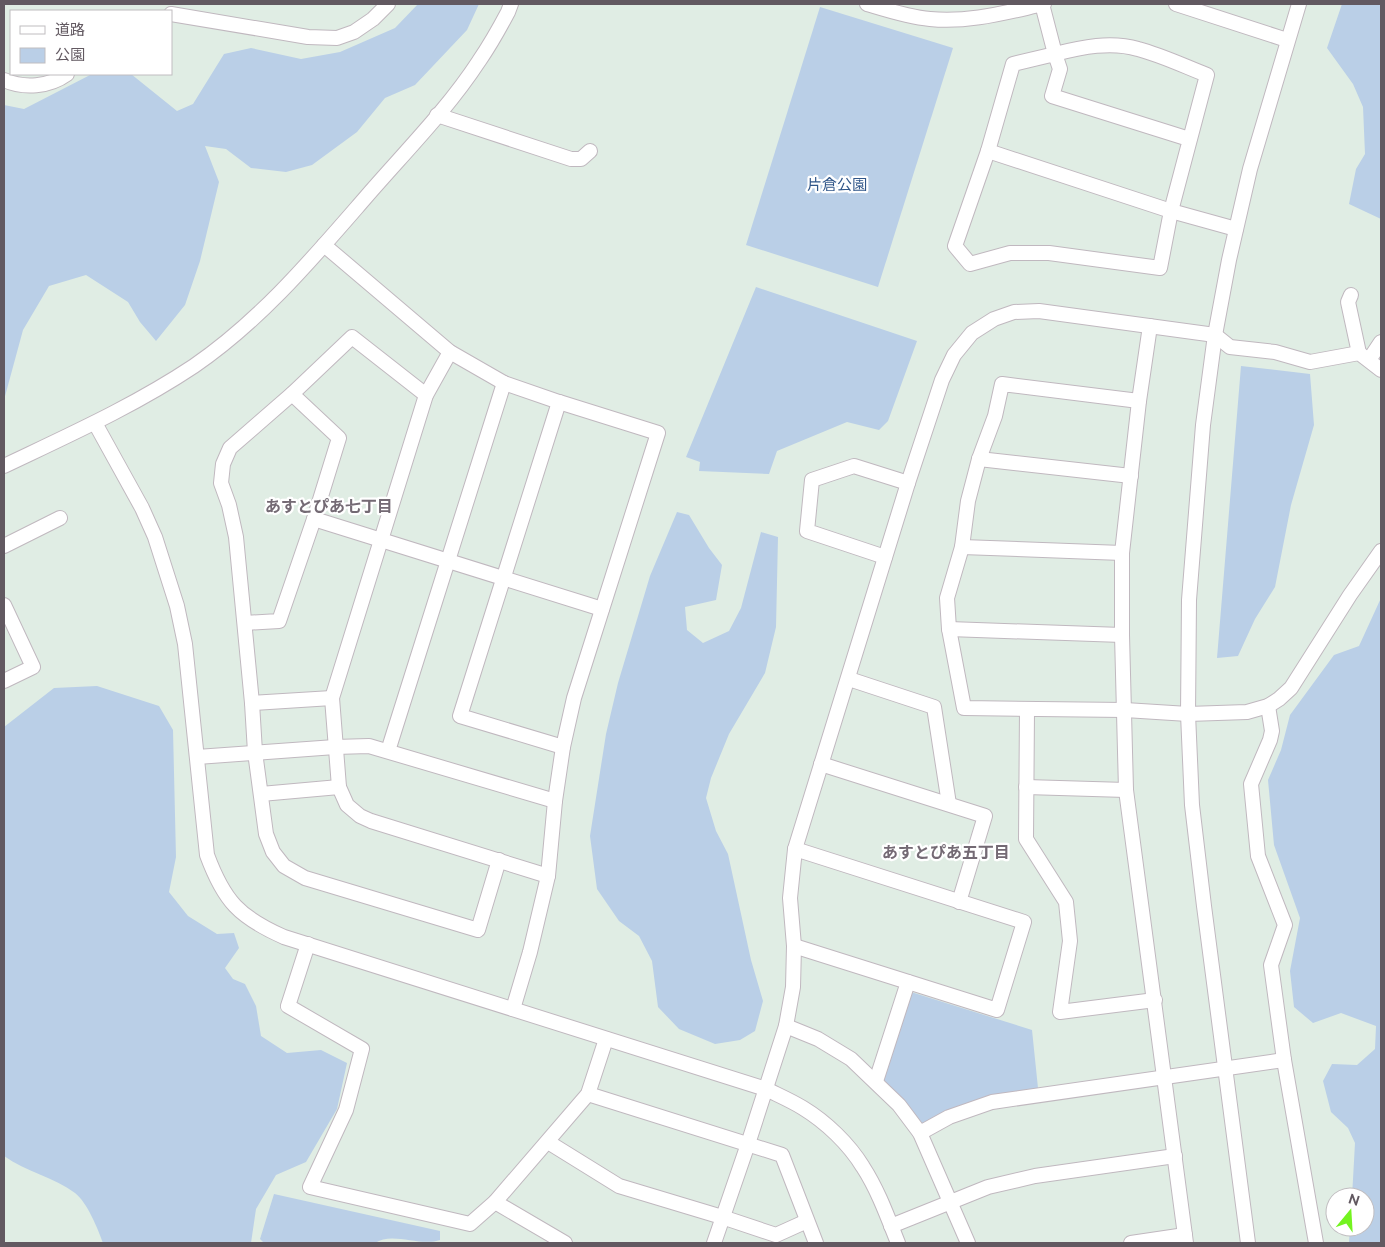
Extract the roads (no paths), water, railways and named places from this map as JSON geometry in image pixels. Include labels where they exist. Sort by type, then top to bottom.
[{"type":"street","points":[[172,14],[308,37],[337,38],[354,32],[388,4]]},
{"type":"street","points":[[4,466],[145,397],[195,365],[235,336],[265,308],[324,245],[437,115],[479,61],[511,4]]},
{"type":"street","points":[[867,4],[912,17],[947,20],[987,17],[1043,4],[1060,69],[1052,96],[1188,140]]},
{"type":"street","points":[[1176,4],[1287,40]]},
{"type":"street","points":[[1248,1243],[1192,805],[1188,714],[1189,600],[1202,424],[1215,336],[1250,169],[1298,4]]},
{"type":"street","points":[[1087,46],[1110,46],[1138,48],[1207,74],[1188,140],[1170,211],[1160,268],[1048,253],[1010,253],[970,264],[955,246],[988,151],[1014,64],[1087,46]]},
{"type":"street","points":[[4,80],[15,85],[37,86],[66,75]]},
{"type":"street","points":[[437,115],[571,159],[581,159],[590,151]]},
{"type":"street","points":[[988,151],[1170,211],[1236,229]]},
{"type":"street","points":[[324,245],[450,352],[504,383],[658,433],[574,698],[563,747],[555,800],[548,876],[514,1009]]},
{"type":"street","points":[[1351,295],[1348,302],[1364,356],[1381,370]]},
{"type":"street","points":[[714,1243],[786,1026],[793,986],[794,946],[790,898],[795,849],[908,484],[942,380],[954,355],[972,334],[994,319],[1014,312],[1038,311],[1215,336],[1230,347],[1275,352],[1310,362],[1364,356],[1381,342]]},
{"type":"street","points":[[1132,1243],[1185,1239],[1126,790],[1122,553],[1139,401],[1150,326]]},
{"type":"street","points":[[426,395],[352,337],[292,394],[230,448],[223,464],[221,482],[229,504],[236,537],[260,794],[266,834],[273,852],[284,866],[305,878],[478,930],[498,860]]},
{"type":"street","points":[[450,352],[426,395],[332,698],[339,787],[347,806],[366,818],[548,876]]},
{"type":"street","points":[[388,752],[447,559],[504,383]]},
{"type":"street","points":[[1139,401],[1002,384],[995,416],[979,459],[968,501],[962,547],[946,598],[948,629],[964,708],[1125,710],[1188,714],[1246,712],[1268,706],[1279,699],[1290,688],[1381,551]]},
{"type":"street","points":[[245,623],[279,622],[340,438],[292,394]]},
{"type":"street","points":[[559,402],[460,716],[563,747]]},
{"type":"street","points":[[94,423],[142,508],[165,565],[177,606],[185,644],[207,855],[215,876],[227,897],[243,915],[261,927],[284,937],[766,1089],[803,1108],[846,1144],[863,1166],[878,1194],[898,1243]]},
{"type":"street","points":[[979,459],[1131,476]]},
{"type":"street","points":[[885,557],[807,532],[812,480],[854,466],[908,484]]},
{"type":"street","points":[[4,546],[60,518]]},
{"type":"street","points":[[314,519],[602,609]]},
{"type":"street","points":[[962,547],[1122,553]]},
{"type":"street","points":[[4,605],[33,667],[4,681]]},
{"type":"street","points":[[948,629],[1122,635]]},
{"type":"street","points":[[848,679],[934,707],[949,804]]},
{"type":"street","points":[[252,703],[332,698]]},
{"type":"street","points":[[1268,706],[1272,731],[1251,784],[1258,856],[1285,925],[1271,965],[1284,1060],[1316,1243]]},
{"type":"street","points":[[1026,710],[1026,839],[1066,902],[1070,941],[1060,1012],[1155,1000]]},
{"type":"street","points":[[197,757],[369,746],[555,800]]},
{"type":"street","points":[[822,764],[985,816],[959,902]]},
{"type":"street","points":[[260,794],[339,787]]},
{"type":"street","points":[[1026,787],[1126,790]]},
{"type":"street","points":[[794,946],[997,1010],[1024,922],[795,849]]},
{"type":"street","points":[[308,944],[288,1006],[362,1048],[346,1110],[310,1187],[470,1224],[495,1202],[588,1094],[606,1039]]},
{"type":"street","points":[[876,1081],[908,982]]},
{"type":"street","points":[[786,1026],[818,1039],[851,1059],[899,1105],[920,1133],[968,1243]]},
{"type":"street","points":[[920,1133],[949,1117],[992,1102],[1284,1060]]},
{"type":"street","points":[[588,1094],[782,1155],[816,1243]]},
{"type":"street","points":[[548,1142],[618,1186],[776,1235],[807,1221]]},
{"type":"street","points":[[891,1226],[988,1187],[1035,1176],[1175,1156]]},
{"type":"street","points":[[495,1202],[565,1243]]},
{"type":"district","name":"あすとぴあ七丁目","points":[[329,506]]},
{"type":"district","name":"あすとぴあ五丁目","points":[[946,852]]},
{"type":"park label","name":"片倉公園","points":[[837,185]]}]
